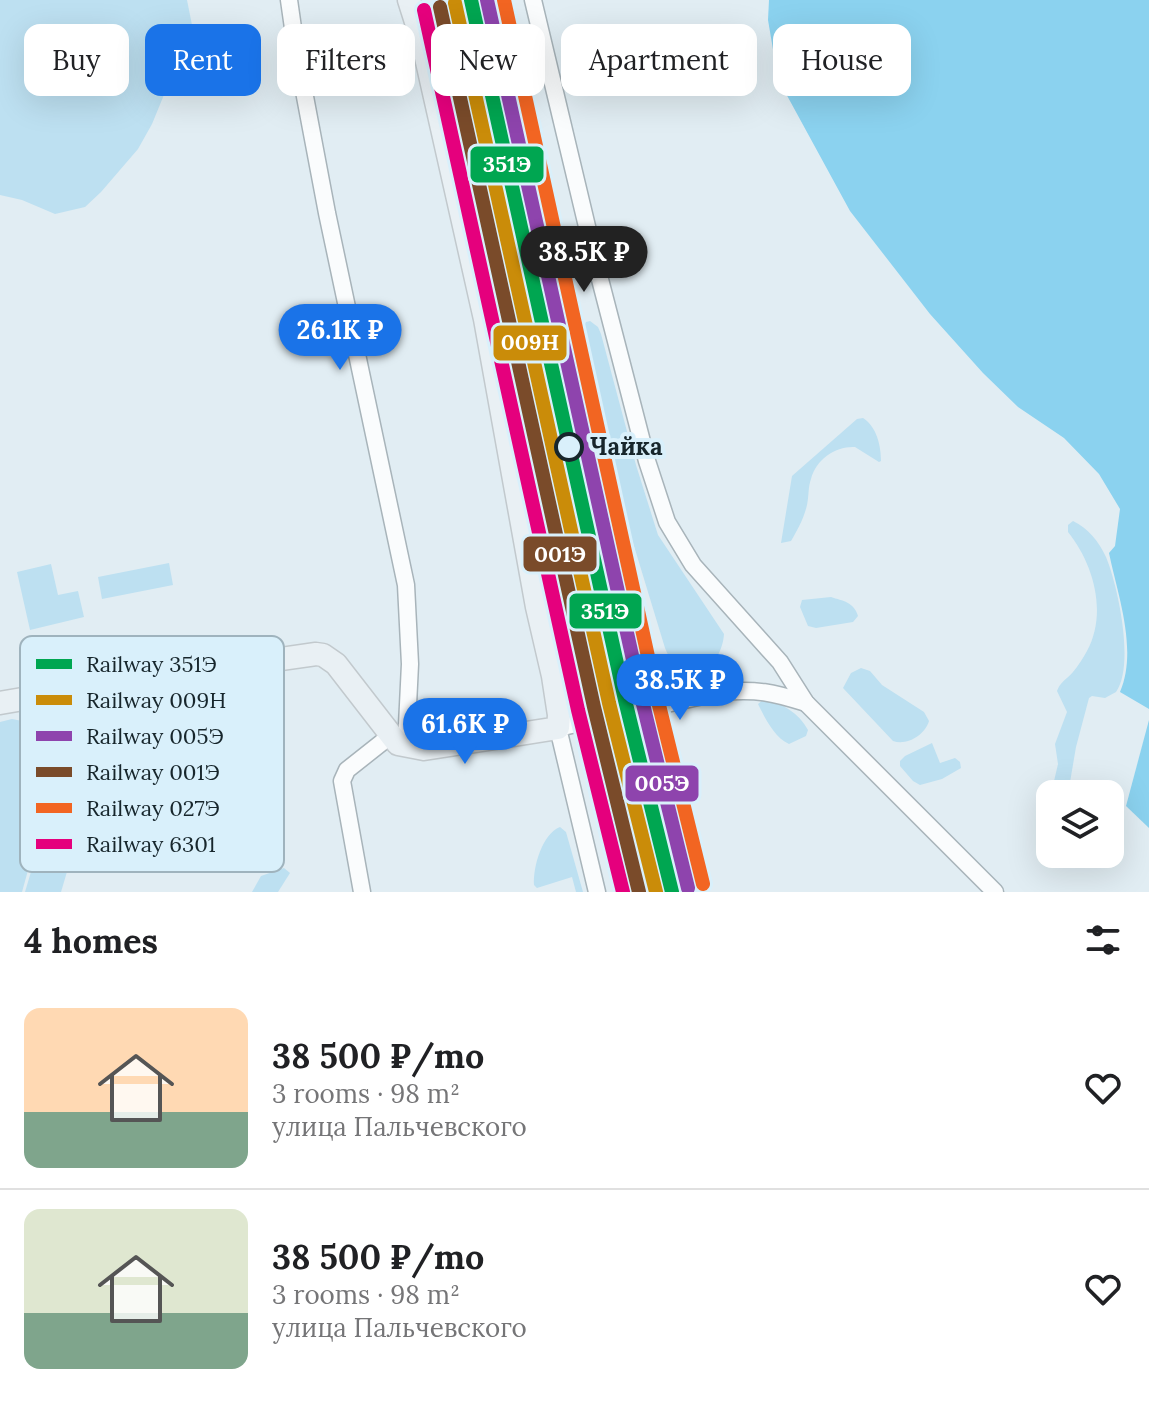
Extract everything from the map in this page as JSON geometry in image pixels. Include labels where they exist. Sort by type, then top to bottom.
[{"type":"main road","points":[[284,657],[316,654],[330,658],[398,741],[424,749],[558,728],[553,676],[537,607],[485,319],[423,44],[409,0]]},
{"type":"main road","points":[[0,703],[20,700]]},
{"type":"street","points":[[289,0],[327,213],[406,585],[410,664],[398,741],[347,770],[342,781],[362,892]]},
{"type":"street","points":[[533,0],[595,260],[647,461],[667,522],[693,565],[780,662],[806,703],[995,892]]},
{"type":"street","points":[[597,892],[558,728],[721,692],[770,691],[806,703]]},
{"type":"shaded area","points":[[0,0],[187,0],[192,24],[145,24],[145,96],[164,96],[138,149],[101,192],[85,207],[55,214],[22,200],[0,195]]},
{"type":"shaded area","points":[[590,321],[601,334],[658,535],[724,634],[716,659],[696,673],[679,669],[667,654],[627,523],[581,332],[586,322]]},
{"type":"shaded area","points":[[863,418],[872,426],[877,437],[881,461],[855,447],[828,455],[814,472],[806,510],[796,532],[791,541],[781,543],[792,476],[857,419]]},
{"type":"shaded area","points":[[1073,521],[1084,527],[1106,557],[1123,625],[1124,664],[1122,680],[1116,692],[1105,698],[1089,698],[1070,780],[1054,780],[1058,764],[1055,744],[1067,712],[1057,691],[1087,651],[1093,636],[1097,604],[1091,573],[1068,532],[1068,525]]},
{"type":"shaded area","points":[[169,563],[173,585],[102,599],[98,577]]},
{"type":"shaded area","points":[[51,564],[58,595],[78,591],[84,617],[30,630],[17,572]]},
{"type":"shaded area","points":[[831,597],[851,605],[858,616],[853,622],[816,628],[808,626],[800,607],[802,600]]},
{"type":"shaded area","points":[[861,668],[870,671],[882,685],[924,712],[929,721],[920,735],[909,741],[893,741],[843,688],[851,673]]},
{"type":"shaded area","points":[[764,699],[795,714],[808,730],[806,736],[789,744],[779,737],[758,704]]},
{"type":"shaded area","points":[[20,721],[20,872],[28,872],[22,892],[0,892],[0,722]]},
{"type":"shaded area","points":[[932,743],[940,763],[955,758],[961,768],[942,779],[920,785],[900,766],[900,761]]},
{"type":"shaded area","points":[[560,827],[566,832],[583,892],[576,892],[572,877],[537,888],[534,885],[540,852],[548,836]]},
{"type":"shaded area","points":[[284,868],[290,873],[278,892],[252,892],[261,876],[284,872]]},
{"type":"shaded area","points":[[31,872],[67,872],[61,892],[25,892]]},
{"type":"water","points":[[769,0],[1149,0],[1149,709],[1120,692],[1125,676],[1127,641],[1109,553],[1115,546],[1120,509],[1099,474],[1064,438],[1018,407],[930,314],[850,211],[787,96],[911,96],[911,24],[773,24],[773,50],[768,20]]},
{"type":"water","points":[[1149,720],[1149,828],[1126,806]]},
{"type":"rail line","name":"351Э","points":[[471,0],[625,700],[672,892]]},
{"type":"rail line","name":"005Э","points":[[487,0],[641,696],[688,888]]},
{"type":"rail line","name":"027Э","points":[[504,0],[656,693],[703,884]]},
{"type":"rail line","name":"009Н","points":[[455,3],[609,703],[656,892]]},
{"type":"rail line","name":"001Э","points":[[440,7],[594,707],[639,892]]},
{"type":"rail line","name":"6301","points":[[424,10],[578,710],[623,892]]},
{"type":"place","name":"Чайка","points":[[569,447]]}]
